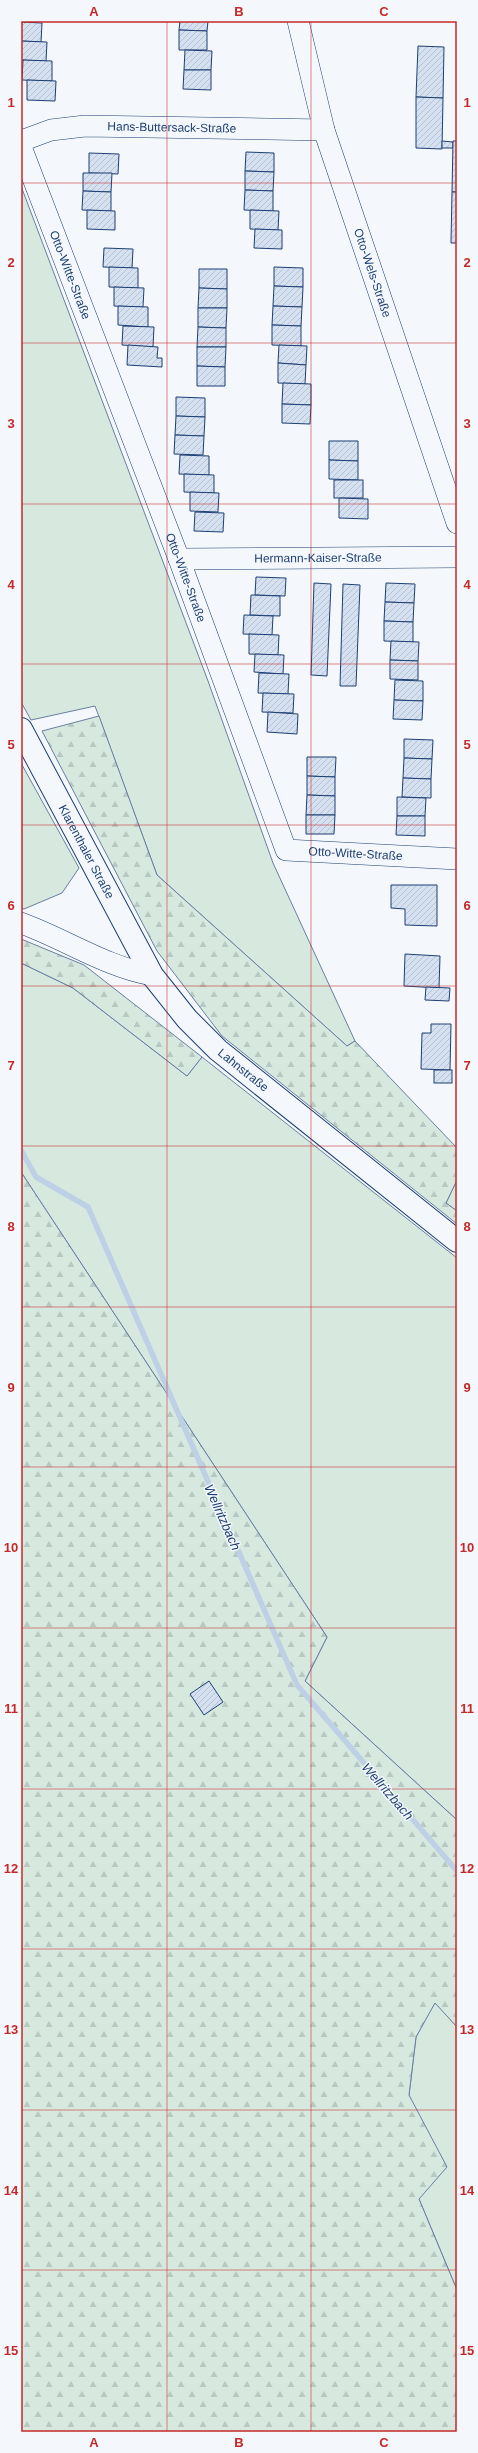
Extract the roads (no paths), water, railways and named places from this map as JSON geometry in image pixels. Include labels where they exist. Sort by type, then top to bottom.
[{"type":"main road","name":"Klarenthaler Straße","points":[[21,730],[152,975]]},
{"type":"main road","name":"Lahnstraße","points":[[152,975],[186,1019],[218,1050],[457,1241]]},
{"type":"street","name":"Otto-Wels-Straße","points":[[298,21],[324,130],[457,523]]},
{"type":"street","name":"Hans-Buttersack-Straße","points":[[21,141],[51,130],[85,126],[324,130]]},
{"type":"street","name":"Otto-Witte-Straße","points":[[21,147],[179,559],[286,850],[457,859]]},
{"type":"street","name":"Hermann-Kaiser-Straße","points":[[179,559],[457,557]]},
{"type":"street","points":[[21,922],[67,941],[115,965],[152,975]]},
{"type":"waterway","name":"Wellritzbach","points":[[21,1150],[36,1177],[88,1207],[297,1685],[457,1871]]}]
